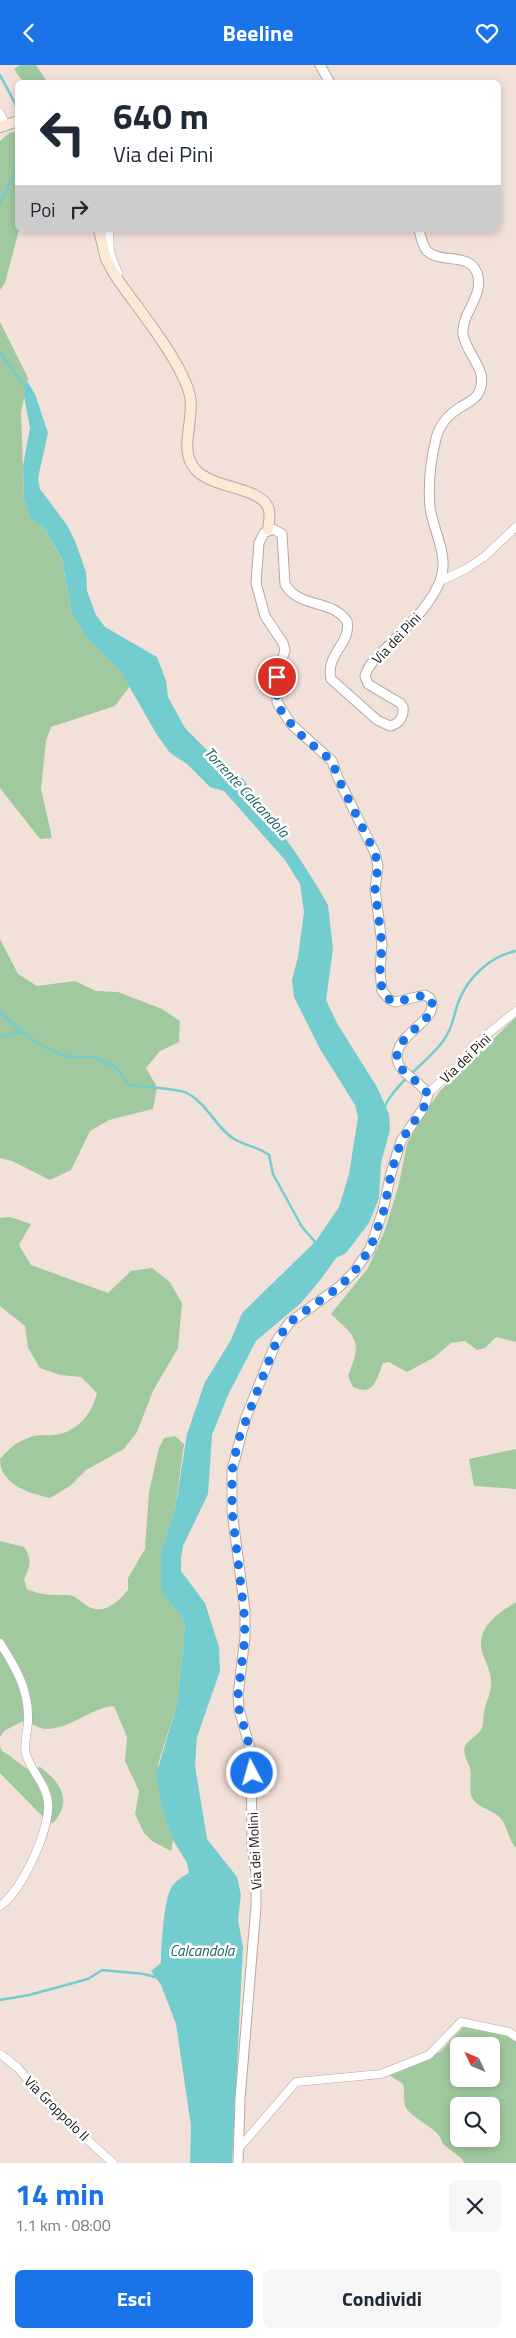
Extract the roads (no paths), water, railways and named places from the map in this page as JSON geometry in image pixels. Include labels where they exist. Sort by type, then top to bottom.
[{"type":"main road","points":[[3,126],[15,122]]},
{"type":"main road","points":[[100,232],[106,259],[125,291],[184,377],[192,408],[188,439],[190,461],[202,476],[262,500],[269,510],[268,530]]},
{"type":"street","points":[[320,65],[328,80]]},
{"type":"street","points":[[0,113],[3,126]]},
{"type":"street","points":[[109,232],[110,253],[125,291]]},
{"type":"street","name":"Via dei Pini","points":[[420,232],[423,245],[428,251],[440,257],[464,260],[476,271],[477,294],[463,323],[463,333],[465,341],[479,367],[482,380],[481,389],[477,396],[448,415],[440,426],[435,440],[429,475],[430,509],[441,549],[443,572],[440,581],[424,607],[374,660],[366,672],[368,685],[400,703],[403,707],[402,716],[398,723],[390,726],[385,725],[331,679],[330,663],[348,634],[347,621],[331,607],[301,599],[289,591],[285,584],[283,537],[276,530],[268,530],[259,543],[256,583],[265,616],[278,633],[285,650],[277,677],[277,702],[290,724],[332,761],[338,778],[375,853],[378,866],[375,889],[382,944],[380,971],[382,991],[390,1000],[395,1002],[425,995],[432,1001],[429,1015],[402,1040],[397,1051],[396,1060],[408,1075],[427,1092],[463,1062],[484,1037],[516,1011]]},
{"type":"street","points":[[440,581],[477,562],[516,527]]},
{"type":"street","name":"Via dei Molini","points":[[238,2163],[241,2081],[256,1906],[256,1873],[252,1844],[251,1752],[239,1709],[238,1695],[245,1637],[244,1611],[232,1511],[232,1471],[246,1417],[277,1340],[290,1322],[322,1301],[344,1282],[370,1249],[384,1210],[391,1173],[401,1141],[424,1107],[427,1092]]},
{"type":"street","points":[[0,1643],[17,1670],[26,1691],[28,1710],[25,1752],[31,1766],[45,1788],[48,1802],[45,1828],[25,1872],[13,1895],[0,1907]]},
{"type":"street","points":[[239,2148],[296,2082],[381,2074],[428,2055],[461,2023],[509,2032],[516,2037]]},
{"type":"street","name":"Via Groppolo II","points":[[0,2054],[18,2068],[49,2105],[113,2163]]},
{"type":"water","name":"Calcandola","points":[[27,381],[35,394],[48,433],[38,478],[40,489],[67,525],[75,541],[86,572],[87,591],[96,615],[105,627],[157,657],[166,681],[168,697],[185,728],[210,753],[243,779],[317,886],[328,905],[333,949],[326,1000],[338,1025],[377,1087],[389,1114],[390,1130],[381,1163],[379,1198],[369,1223],[346,1253],[336,1258],[301,1303],[256,1341],[228,1395],[212,1435],[208,1494],[183,1546],[181,1558],[181,1571],[205,1603],[219,1647],[220,1671],[197,1737],[195,1766],[207,1839],[237,1877],[241,1895],[238,1920],[243,1947],[232,2163],[190,2163],[191,2126],[176,2024],[161,1985],[151,1971],[161,1963],[163,1924],[166,1903],[171,1888],[189,1873],[187,1863],[173,1840],[162,1808],[156,1775],[177,1704],[185,1626],[181,1615],[166,1599],[161,1589],[161,1552],[175,1509],[187,1434],[205,1382],[231,1340],[242,1313],[316,1241],[339,1207],[349,1174],[358,1117],[355,1105],[320,1049],[294,997],[292,980],[298,957],[304,912],[300,884],[285,860],[224,791],[210,787],[187,764],[170,753],[157,735],[121,672],[86,637],[72,614],[62,560],[45,529],[30,517],[24,500],[23,466],[30,428],[24,396]]},
{"type":"waterway","name":"Torrente Calcandola","points":[[0,75],[15,103]]},
{"type":"waterway","name":"Torrente Calcandola","points":[[0,203],[15,173]]},
{"type":"waterway","name":"Torrente Calcandola","points":[[0,352],[27,389]]},
{"type":"waterway","points":[[384,1108],[395,1090],[440,1045],[450,1029],[462,994],[473,977],[497,958],[516,951]]},
{"type":"waterway","points":[[0,1012],[28,1037],[48,1049],[70,1057],[94,1057],[116,1067],[129,1085],[175,1090],[194,1097],[222,1129],[234,1139],[269,1155],[273,1174],[302,1227],[316,1243]]},
{"type":"waterway","points":[[0,1037],[21,1031]]},
{"type":"waterway","points":[[0,2000],[29,1995],[88,1979],[102,1970],[144,1974],[155,1977]]}]
